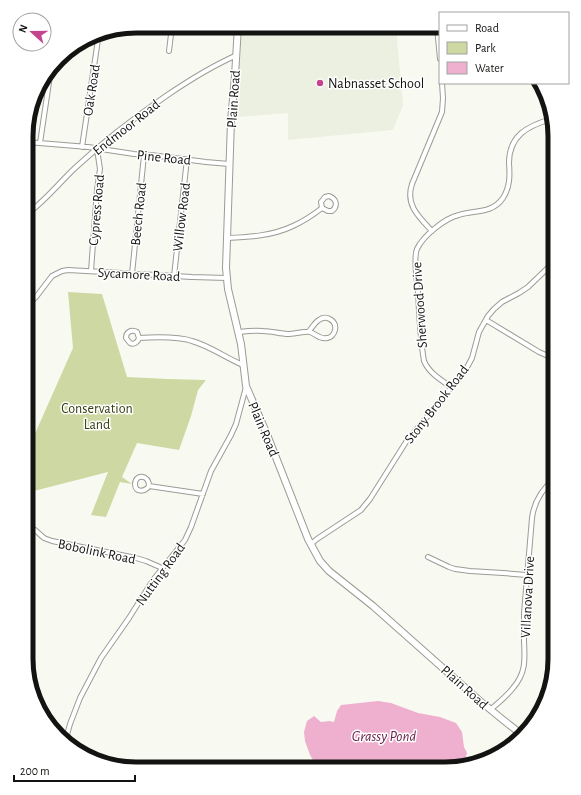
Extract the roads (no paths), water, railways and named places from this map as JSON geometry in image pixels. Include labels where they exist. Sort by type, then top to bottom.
[{"type":"main road","name":"Plain Road","points":[[238,33],[229,164],[226,238],[227,278],[238,332],[246,386],[251,399],[266,432],[311,544],[320,561],[329,571],[373,606],[490,710],[518,731]]},
{"type":"street","points":[[169,51],[171,33]]},
{"type":"street","points":[[438,33],[439,48]]},
{"type":"street","name":"Oak Road","points":[[82,147],[98,41]]},
{"type":"street","name":"Endmoor Road","points":[[33,209],[76,168],[121,129],[152,106],[210,68],[237,55]]},
{"type":"street","points":[[40,143],[49,81]]},
{"type":"street","points":[[432,231],[418,216],[414,209],[410,200],[410,192],[442,112],[442,84]]},
{"type":"street","name":"Sherwood Drive","points":[[451,388],[430,371],[426,365],[423,353],[415,261],[418,248],[432,231],[448,219],[457,215],[486,210],[502,200],[508,188],[511,148],[515,140],[520,134],[531,126],[547,121]]},
{"type":"street","name":"Pine Road","points":[[33,142],[229,164]]},
{"type":"street","name":"Cypress Road","points":[[91,271],[100,169],[97,149]]},
{"type":"street","name":"Beech Road","points":[[132,274],[144,154]]},
{"type":"street","name":"Willow Road","points":[[174,276],[187,159]]},
{"type":"street","points":[[226,238],[250,237],[276,233],[299,224],[322,208]]},
{"type":"street","name":"Stony Brook Road","points":[[311,544],[362,510],[406,442],[468,367],[479,332],[486,320],[506,299],[528,287],[548,268]]},
{"type":"street","name":"Sycamore Road","points":[[33,300],[52,276],[68,270],[227,278]]},
{"type":"street","points":[[238,332],[260,330],[290,334],[309,332],[322,338],[327,338],[332,336],[334,333],[335,325],[329,318],[321,318],[309,332]]},
{"type":"street","points":[[486,320],[548,356]]},
{"type":"street","points":[[139,338],[188,339],[243,365]]},
{"type":"street","name":"Nutting Road","points":[[67,735],[77,705],[94,671],[162,568],[185,540],[211,471],[236,424],[246,386]]},
{"type":"street","points":[[243,402],[251,399]]},
{"type":"street","points":[[149,486],[203,494]]},
{"type":"street","name":"Villanova Drive","points":[[490,710],[512,690],[524,668],[526,575],[531,525],[535,504],[548,486]]},
{"type":"street","name":"Bobolink Road","points":[[35,530],[44,538],[52,541],[136,558],[162,568]]},
{"type":"street","points":[[428,557],[455,569],[526,575]]},
{"type":"water","name":"Grassy Pond","points":[[378,701],[391,703],[418,713],[440,717],[456,723],[462,732],[464,747],[467,753],[465,760],[445,762],[314,762],[305,741],[304,732],[307,721],[314,716],[321,722],[334,722],[337,711],[341,705]]},
{"type":"place","name":"Nabnasset School","points":[[320,83]]},
{"type":"park label","name":"Conservation Land","points":[[97,416]]}]
